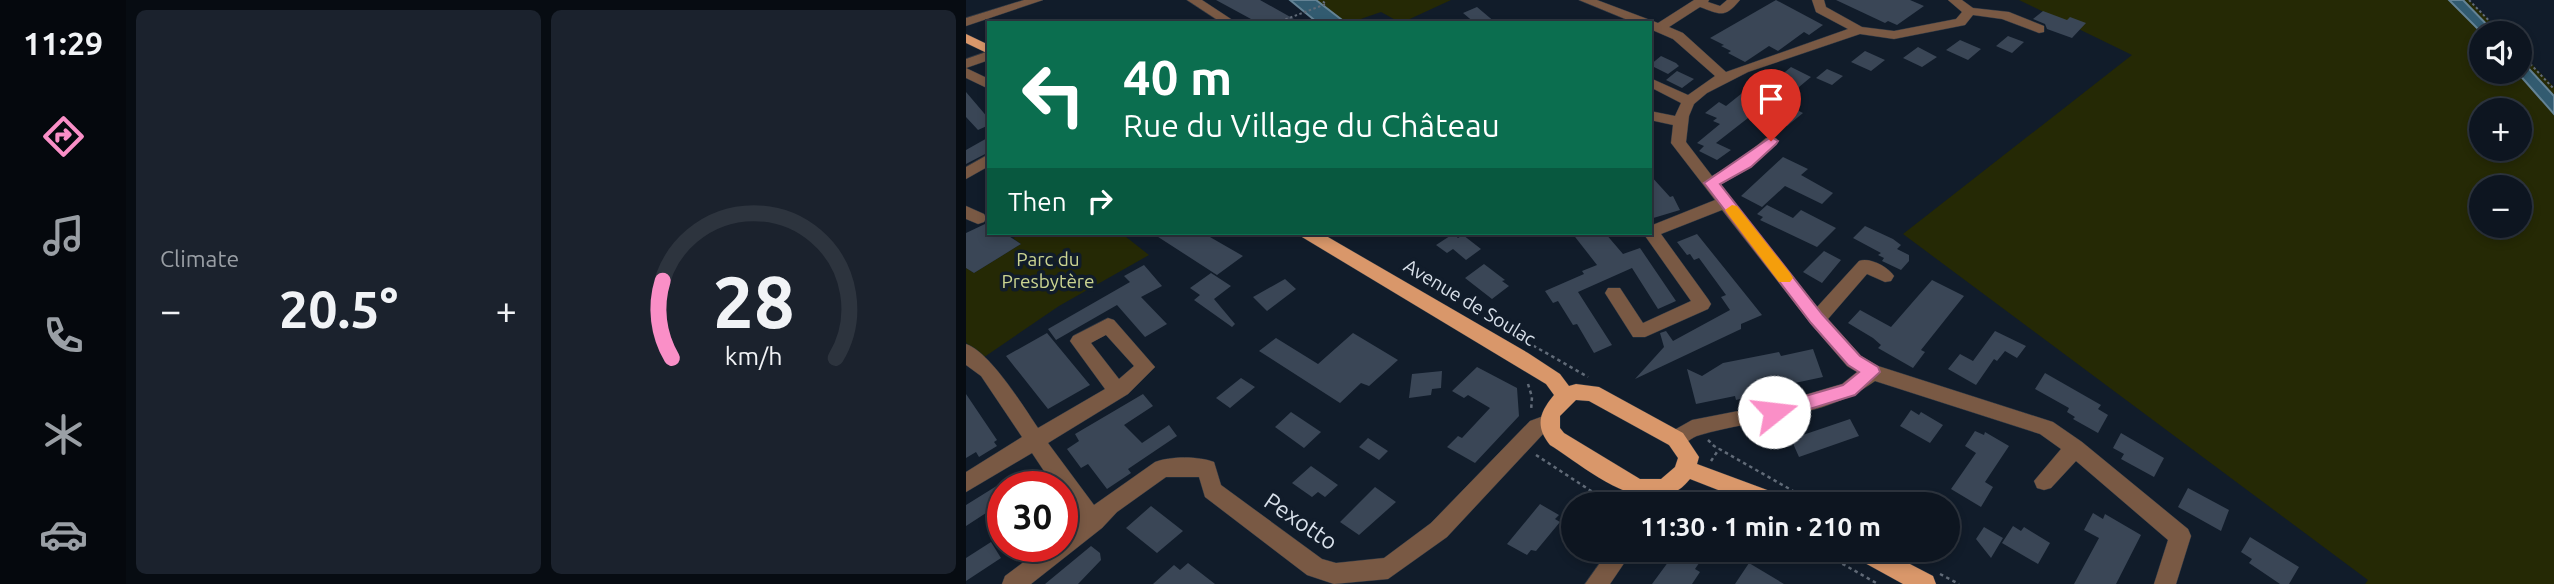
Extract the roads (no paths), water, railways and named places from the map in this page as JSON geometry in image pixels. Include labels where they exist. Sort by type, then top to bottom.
[{"type":"main road","points":[[966,38],[987,51]]},
{"type":"main road","name":"Avenue de Soulac","points":[[1311,235],[1521,358],[1553,379],[1565,396]]},
{"type":"main road","points":[[1642,492],[1557,439],[1549,422],[1555,406],[1565,396],[1576,392],[1592,393],[1684,433],[1689,457],[1687,469],[1677,482],[1657,492]]},
{"type":"main road","points":[[1687,469],[1747,492]]},
{"type":"main road","points":[[1884,562],[1925,584]]},
{"type":"street","points":[[966,22],[1037,0]]},
{"type":"street","points":[[1193,0],[1228,21]]},
{"type":"street","points":[[1585,0],[1642,21]]},
{"type":"street","points":[[1653,25],[1701,1],[1722,10],[1734,0]]},
{"type":"street","points":[[1818,0],[1820,9],[1859,30],[1894,34],[1960,22],[1970,11]]},
{"type":"street","points":[[1954,0],[1970,11],[2004,15],[2039,29]]},
{"type":"street","points":[[1653,25],[1678,36],[1723,76]]},
{"type":"street","points":[[1859,30],[1723,76],[1689,101],[1681,122],[1678,143],[1817,319],[1854,360],[1872,372],[2046,429],[2075,448],[2180,536],[2165,584]]},
{"type":"street","points":[[966,64],[987,53]]},
{"type":"street","points":[[966,72],[987,84]]},
{"type":"street","points":[[1652,83],[1689,101]]},
{"type":"street","points":[[1652,116],[1681,122]]},
{"type":"street","points":[[1711,183],[1746,163],[1771,141]]},
{"type":"street","points":[[966,174],[987,160]]},
{"type":"street","points":[[1652,232],[1726,202]]},
{"type":"street","points":[[1614,293],[1639,332],[1702,304],[1652,233]]},
{"type":"street","points":[[1817,319],[1865,265],[1885,276]]},
{"type":"street","points":[[966,351],[988,371],[1060,480],[1094,521]]},
{"type":"street","points":[[1684,433],[1774,412],[1848,390],[1872,372]]},
{"type":"street","points":[[966,482],[1117,390]]},
{"type":"street","name":"Pexotto","points":[[1078,534],[1110,505],[1161,468],[1207,468],[1212,490],[1315,567],[1336,574],[1388,568],[1439,530],[1537,427],[1549,422]]},
{"type":"street","points":[[2044,481],[2075,448]]},
{"type":"street","name":"Pexotto","points":[[1013,584],[1041,562]]},
{"type":"street","points":[[1596,584],[1613,562]]},
{"type":"water","points":[[1290,0],[1316,0],[1343,21],[1316,21]]},
{"type":"water","points":[[2449,0],[2463,0],[2483,21],[2470,21]]},
{"type":"water","points":[[2532,72],[2554,96],[2554,114],[2528,84],[2532,84]]},
{"type":"park label","name":"Parc du Presbytère","points":[[1048,270]]}]
